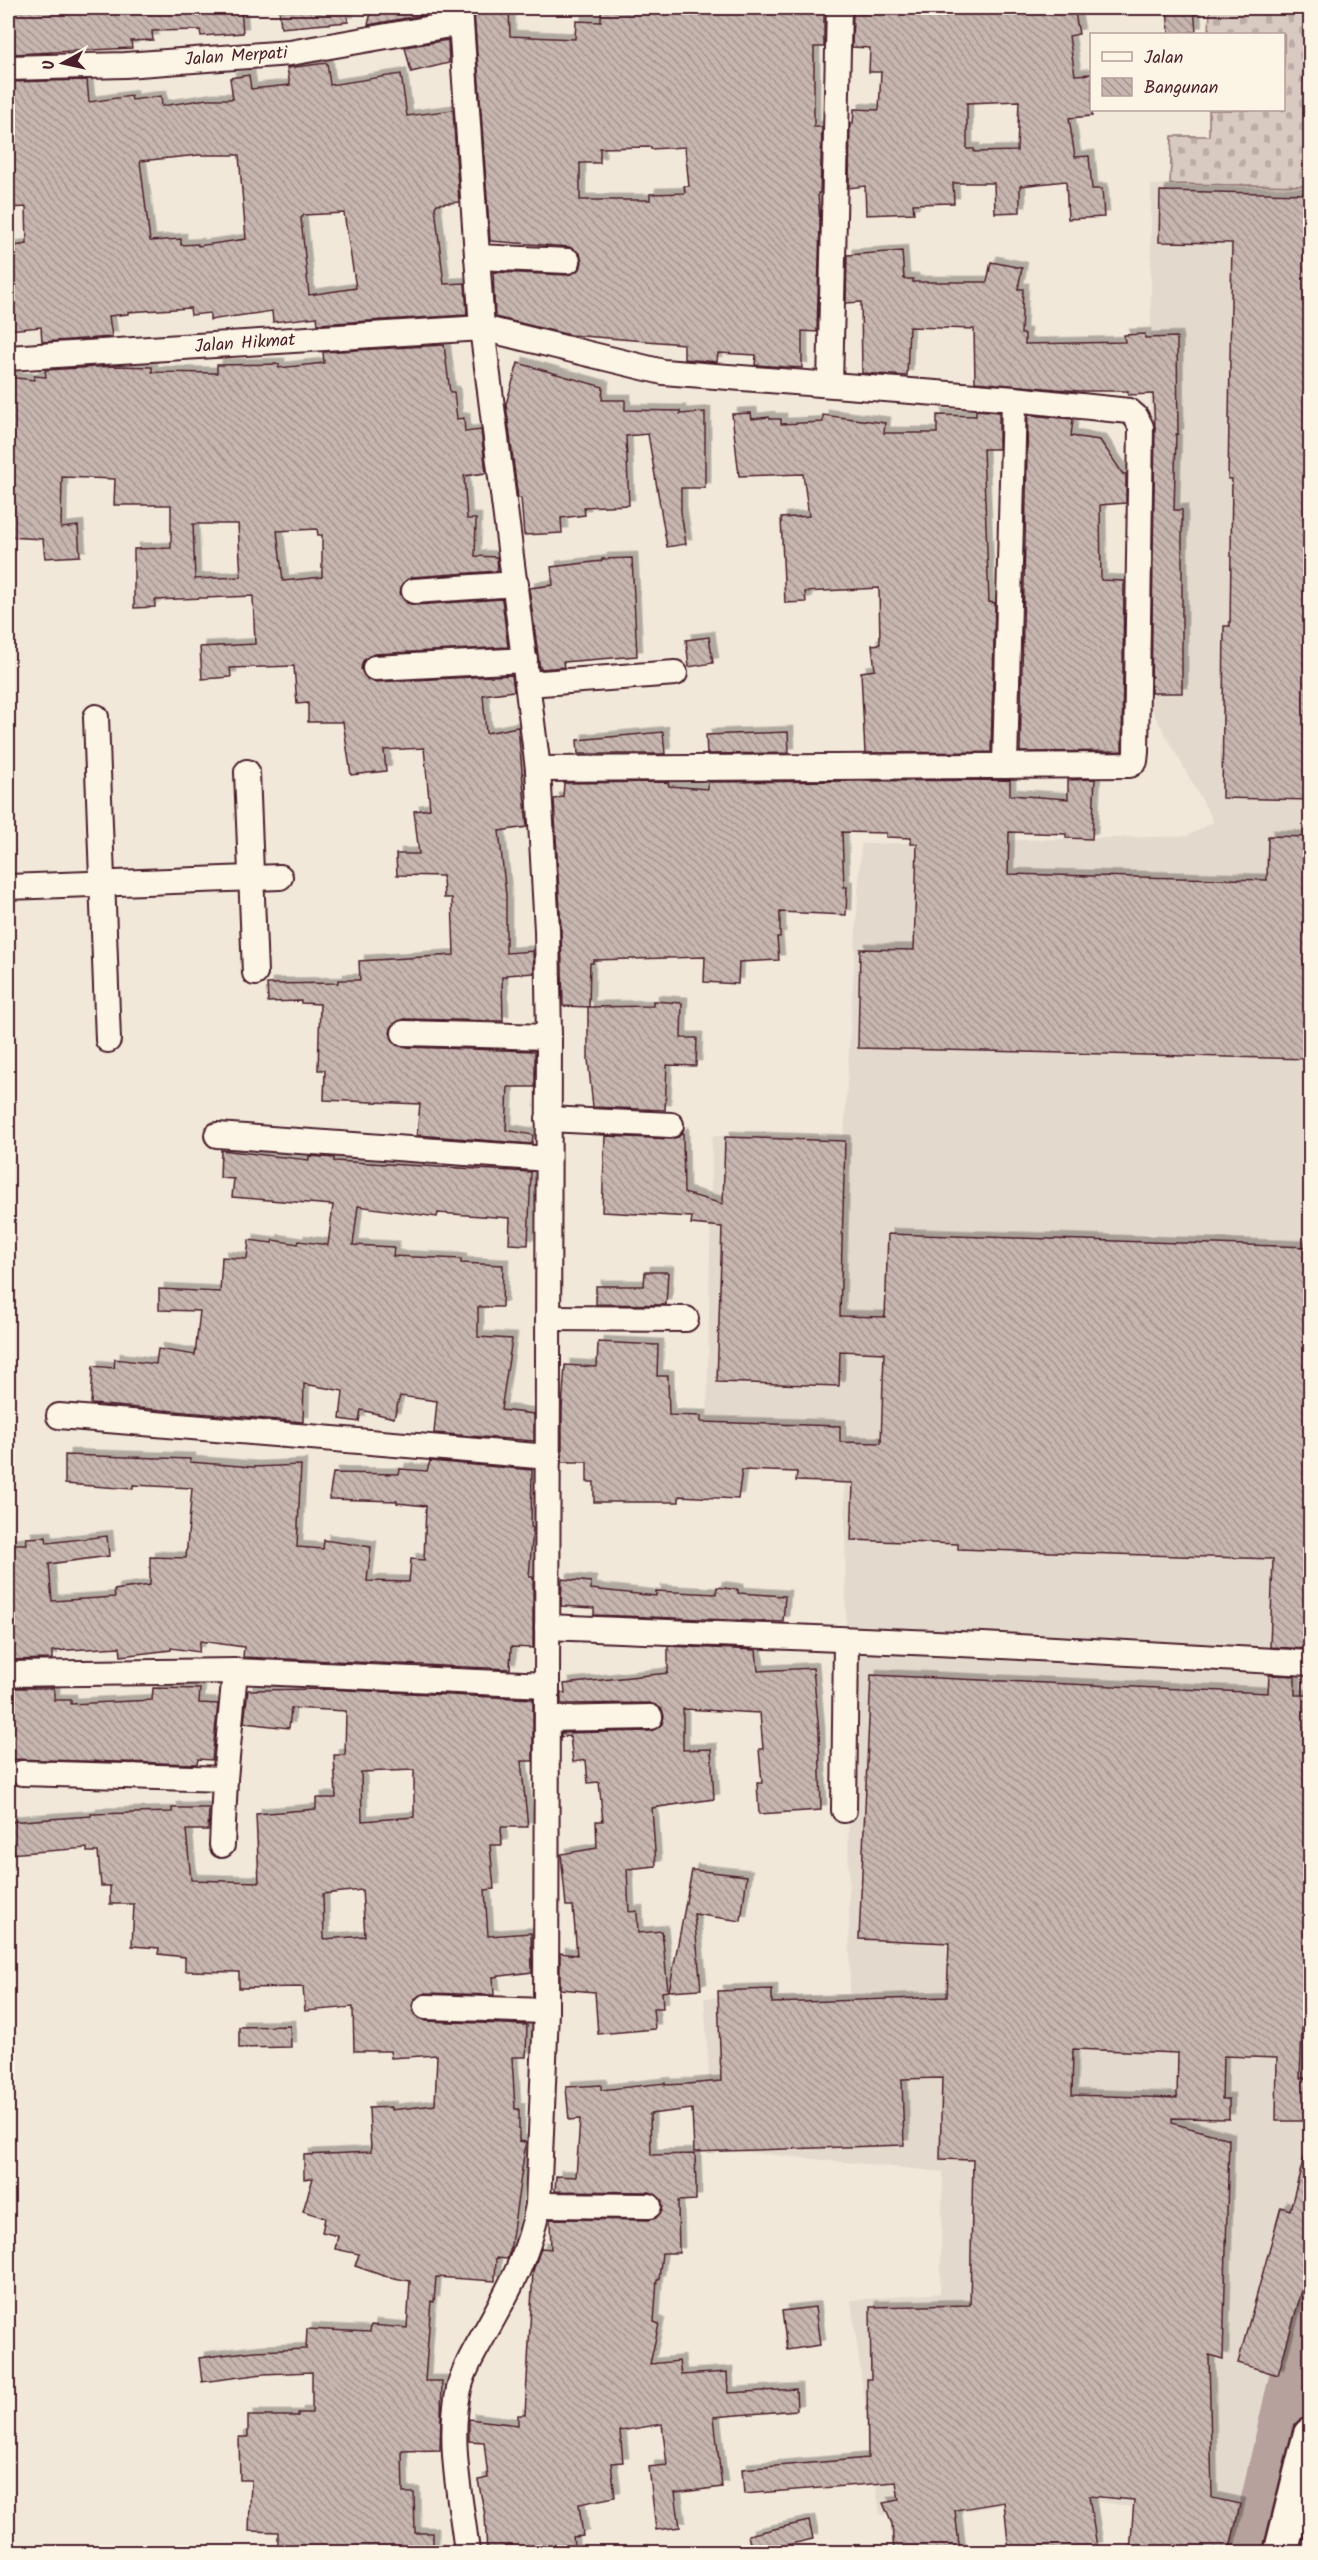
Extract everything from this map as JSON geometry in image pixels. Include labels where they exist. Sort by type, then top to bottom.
[{"type":"street","points":[[830,384],[839,8]]},
{"type":"street","points":[[460,15],[482,328],[538,769],[549,1037],[546,2011],[538,2205],[534,2230],[525,2257],[466,2367],[459,2388],[456,2446],[467,2553]]},
{"type":"street","name":"Jalan Merpati","points":[[8,68],[125,65],[290,53],[460,15]]},
{"type":"street","points":[[477,257],[568,261]]},
{"type":"street","name":"Jalan Hikmat","points":[[8,358],[482,328],[663,372],[1014,399],[1129,411],[1136,417],[1141,427],[1135,761],[1123,766],[1005,766]]},
{"type":"street","points":[[538,769],[1005,766],[1014,399]]},
{"type":"street","points":[[414,591],[516,584]]},
{"type":"street","points":[[375,668],[525,660]]},
{"type":"street","points":[[528,684],[675,673]]},
{"type":"street","points":[[96,717],[108,1040]]},
{"type":"street","points":[[247,772],[255,973]]},
{"type":"street","points":[[8,887],[280,877]]},
{"type":"street","points":[[404,1033],[549,1037]]},
{"type":"street","points":[[548,1119],[671,1125]]},
{"type":"street","points":[[217,1135],[548,1159]]},
{"type":"street","points":[[548,1318],[686,1319]]},
{"type":"street","points":[[59,1416],[549,1457]]},
{"type":"street","points":[[547,1627],[983,1645],[1311,1664]]},
{"type":"street","points":[[844,1810],[846,1641]]},
{"type":"street","points":[[8,1674],[235,1671],[548,1685]]},
{"type":"street","points":[[222,1845],[225,1779],[235,1671]]},
{"type":"street","points":[[547,1719],[650,1717]]},
{"type":"street","points":[[22,1773],[225,1779]]},
{"type":"street","points":[[426,2007],[546,2011]]},
{"type":"street","points":[[538,2205],[649,2206]]},
{"type":"street","points":[[1281,2553],[1311,2435]]},
{"type":"shaded area","points":[[1151,185],[1310,186],[1310,2535],[1056,2495],[969,2511],[880,2515],[851,2300],[940,2293],[943,2172],[714,2149],[704,1998],[850,1994],[844,1428],[707,1423],[712,1136],[844,1136],[861,844],[1187,836],[1214,822],[1150,707]]},
{"type":"green space","points":[[1210,8],[1310,8],[1310,186],[1170,184],[1172,136],[1209,136],[1209,111],[1285,111],[1285,33],[1209,33]]},
{"type":"building","points":[[9,8],[241,8],[243,33],[201,36],[200,30],[152,31],[153,40],[131,41],[132,48],[14,54]]},
{"type":"building","points":[[279,8],[347,8],[348,22],[281,28]]},
{"type":"building","points":[[372,8],[441,8],[441,12],[368,25]]},
{"type":"building","points":[[509,8],[510,36],[575,39],[576,21],[601,22],[601,8],[824,8],[824,47],[814,47],[814,127],[822,127],[820,193],[818,193],[820,223],[817,332],[802,331],[802,368],[755,365],[756,355],[718,353],[717,362],[684,359],[684,344],[570,335],[495,317],[493,272],[568,275],[580,269],[582,262],[580,254],[569,247],[490,241],[474,10]],"holes":[[[651,147],[651,149],[685,147],[689,186],[684,186],[685,193],[650,194],[650,200],[580,200],[580,163],[600,163],[600,148]]]},
{"type":"building","points":[[865,8],[1074,8],[1079,34],[1069,36],[1075,75],[1090,74],[1092,116],[1069,118],[1075,157],[1089,156],[1092,189],[1102,189],[1104,217],[1068,219],[1066,181],[1020,186],[1020,212],[995,213],[994,183],[953,183],[954,203],[913,204],[914,213],[866,215],[865,186],[849,188],[850,124],[853,124],[854,109],[879,110],[881,72],[869,72],[870,48],[852,47],[853,13],[865,14]],"holes":[[[1019,101],[1017,151],[974,152],[974,149],[967,149],[967,103]]]},
{"type":"building","points":[[1167,8],[1194,8],[1196,32],[1169,33]]},
{"type":"building","points":[[448,40],[449,63],[411,72],[405,47]]},
{"type":"building","points":[[327,63],[330,85],[401,74],[407,116],[453,110],[459,202],[437,204],[435,207],[444,284],[465,283],[467,315],[318,324],[317,317],[273,322],[272,311],[210,320],[210,313],[191,315],[190,308],[128,312],[128,314],[109,316],[112,337],[42,342],[41,327],[8,330],[8,247],[27,244],[26,207],[10,208],[8,82],[87,80],[89,102],[131,96],[132,100],[161,96],[162,106],[207,99],[233,99],[230,78],[249,75],[251,89],[290,85],[287,68]],"holes":[[[199,155],[239,155],[246,239],[198,246],[198,244],[181,245],[181,239],[150,241],[140,161]],[[344,213],[356,288],[309,295],[301,218],[304,215]]]},
{"type":"building","points":[[1160,191],[1311,194],[1311,800],[1222,798],[1224,626],[1230,626],[1232,479],[1228,479],[1232,243],[1159,242]]},
{"type":"building","points":[[902,251],[904,279],[913,279],[913,282],[987,282],[991,262],[1022,268],[1018,289],[1023,289],[1021,334],[1025,334],[1025,344],[1125,342],[1124,335],[1145,334],[1145,338],[1177,337],[1178,434],[1176,434],[1174,510],[1182,510],[1182,693],[1151,693],[1155,427],[1153,394],[1128,395],[1128,391],[1079,391],[975,382],[974,329],[909,327],[907,376],[862,373],[861,302],[846,303],[847,255]]},
{"type":"building","points":[[444,345],[450,392],[454,392],[457,419],[464,418],[465,432],[481,430],[486,473],[464,476],[467,519],[476,519],[475,556],[497,557],[498,571],[412,577],[402,584],[400,593],[407,603],[415,605],[502,599],[508,647],[374,654],[363,661],[361,669],[368,680],[376,682],[512,675],[514,691],[483,695],[486,733],[518,727],[527,827],[499,831],[506,895],[506,953],[533,951],[534,973],[502,977],[503,1021],[404,1019],[392,1025],[390,1033],[396,1045],[404,1047],[535,1051],[535,1087],[508,1087],[506,1130],[533,1135],[532,1144],[417,1135],[420,1104],[324,1100],[325,1070],[318,1070],[320,1004],[301,1003],[301,1001],[268,1002],[267,984],[338,983],[338,980],[360,980],[359,961],[454,955],[452,898],[444,898],[443,876],[397,875],[396,854],[419,854],[414,811],[430,809],[424,748],[384,750],[386,771],[351,775],[343,722],[308,722],[308,703],[297,704],[294,666],[230,668],[231,677],[202,679],[200,647],[255,644],[253,596],[155,600],[155,607],[134,608],[134,549],[171,548],[171,505],[114,505],[115,479],[62,477],[61,528],[78,526],[80,556],[45,558],[43,539],[8,537],[8,377],[34,380],[34,376],[46,377],[45,370],[115,366],[152,367],[152,372],[217,373],[217,365],[279,364],[279,368],[324,363],[323,352]],"holes":[[[193,524],[238,524],[241,577],[195,579]],[[317,529],[318,535],[322,535],[322,577],[283,581],[277,531]]]},
{"type":"building","points":[[518,363],[603,387],[602,400],[625,400],[625,410],[680,411],[680,414],[705,412],[705,488],[681,488],[681,512],[686,544],[667,547],[648,434],[626,436],[629,505],[584,507],[585,515],[561,518],[562,533],[524,535],[521,498],[518,498],[506,404]]},
{"type":"building","points":[[976,410],[999,412],[999,449],[983,449],[989,602],[995,603],[991,752],[865,753],[861,672],[875,670],[872,645],[880,644],[879,588],[805,592],[806,602],[785,603],[781,518],[809,516],[803,474],[739,476],[732,414],[751,413],[752,419],[769,417],[770,419],[781,419],[781,424],[823,422],[823,415],[885,423],[884,433],[937,433],[937,415],[976,416]]},
{"type":"building","points":[[1028,415],[1073,419],[1071,436],[1100,440],[1123,474],[1126,474],[1126,503],[1100,505],[1101,580],[1124,581],[1122,751],[1020,752]]},
{"type":"building","points":[[632,558],[637,656],[563,662],[564,667],[540,669],[529,588],[553,585],[551,567],[602,561],[602,559]]},
{"type":"building","points":[[709,637],[713,663],[689,667],[686,640]]},
{"type":"building","points":[[663,732],[665,754],[578,754],[577,740]]},
{"type":"building","points":[[788,732],[789,753],[707,754],[706,735]]},
{"type":"building","points":[[1095,779],[1092,839],[1066,838],[1066,834],[1009,832],[1008,874],[1267,880],[1268,836],[1311,837],[1311,1059],[858,1048],[860,949],[914,950],[917,844],[911,844],[911,838],[886,837],[886,833],[842,832],[844,887],[847,887],[846,915],[780,912],[780,937],[777,937],[779,960],[739,962],[738,984],[704,982],[705,957],[593,960],[593,963],[590,963],[589,1007],[563,1006],[554,799],[563,797],[564,783],[668,782],[669,786],[708,789],[708,782],[1010,780],[1010,795],[1068,799],[1068,780]]},
{"type":"building","points":[[653,1001],[682,1003],[681,1038],[697,1038],[696,1066],[667,1065],[665,1110],[593,1107],[588,1059],[588,1007],[653,1006]]},
{"type":"building","points":[[683,1133],[684,1193],[723,1204],[725,1137],[845,1141],[840,1316],[885,1317],[888,1234],[1311,1247],[1311,1649],[1270,1647],[1273,1559],[958,1549],[958,1544],[851,1540],[853,1483],[796,1481],[797,1472],[742,1470],[738,1499],[679,1496],[679,1502],[594,1502],[594,1482],[587,1482],[587,1462],[562,1462],[562,1409],[565,1365],[597,1367],[598,1342],[658,1345],[657,1376],[668,1376],[669,1415],[701,1416],[701,1422],[840,1426],[840,1442],[881,1443],[884,1353],[840,1351],[839,1386],[717,1382],[722,1227],[691,1224],[692,1217],[602,1212],[605,1136],[670,1139]]},
{"type":"building","points":[[221,1150],[309,1160],[309,1156],[334,1158],[334,1161],[531,1172],[528,1245],[509,1244],[510,1218],[438,1213],[437,1217],[358,1206],[353,1245],[394,1247],[393,1256],[461,1259],[461,1263],[503,1265],[502,1307],[478,1307],[478,1337],[512,1339],[501,1410],[534,1414],[534,1441],[434,1433],[437,1401],[400,1396],[394,1418],[361,1410],[359,1422],[340,1419],[343,1391],[304,1384],[303,1422],[91,1404],[93,1366],[114,1368],[115,1359],[156,1364],[158,1349],[195,1355],[200,1311],[159,1310],[159,1289],[220,1292],[222,1257],[247,1259],[249,1240],[272,1243],[273,1240],[298,1244],[299,1241],[328,1245],[333,1205],[232,1197],[234,1179],[220,1178]]},
{"type":"building","points":[[645,1272],[668,1272],[666,1305],[596,1304],[596,1286],[644,1286]]},
{"type":"building","points":[[65,1455],[190,1459],[190,1462],[253,1467],[301,1465],[297,1547],[323,1549],[324,1540],[371,1547],[367,1581],[409,1582],[411,1559],[424,1560],[426,1506],[397,1503],[397,1501],[329,1499],[333,1473],[399,1474],[400,1469],[427,1471],[430,1461],[532,1470],[531,1527],[533,1528],[529,1577],[533,1577],[533,1648],[511,1647],[510,1669],[243,1657],[244,1647],[200,1641],[199,1652],[171,1648],[171,1650],[121,1656],[120,1647],[52,1651],[52,1659],[8,1660],[8,1544],[27,1544],[26,1538],[46,1537],[47,1543],[107,1536],[109,1556],[49,1564],[52,1601],[115,1597],[114,1590],[150,1585],[150,1557],[186,1558],[192,1488],[133,1485],[133,1489],[65,1484]]},
{"type":"building","points":[[562,1579],[591,1582],[591,1589],[656,1596],[656,1591],[716,1594],[717,1587],[738,1590],[738,1593],[785,1596],[783,1622],[594,1615],[594,1608],[561,1606]]},
{"type":"building","points":[[668,1646],[756,1650],[758,1671],[813,1668],[819,1732],[821,1810],[759,1814],[757,1783],[762,1783],[759,1749],[763,1749],[760,1713],[683,1709],[683,1750],[711,1749],[714,1799],[652,1808],[656,1866],[627,1869],[629,1912],[637,1911],[638,1933],[662,1931],[668,1991],[662,1992],[663,2008],[653,2008],[655,2029],[598,2034],[595,1992],[560,1989],[560,1953],[577,1955],[573,1906],[566,1906],[561,1854],[597,1848],[596,1821],[603,1821],[599,1782],[588,1783],[586,1760],[573,1762],[570,1736],[561,1737],[561,1733],[651,1731],[662,1724],[664,1716],[662,1709],[650,1703],[561,1704],[561,1693],[565,1693],[564,1684],[668,1673]]},
{"type":"building","points":[[871,1675],[1268,1693],[1269,1675],[1295,1676],[1295,1695],[1311,1695],[1311,1960],[1305,1960],[1300,2078],[1311,2078],[1311,2121],[1276,2121],[1277,2058],[1223,2056],[1222,2099],[1229,2099],[1229,2119],[1172,2118],[1172,2123],[1229,2139],[1223,2359],[1209,2355],[1212,2498],[1240,2504],[1229,2553],[1130,2553],[1134,2500],[1089,2496],[1097,2547],[1063,2553],[1009,2553],[1004,2502],[955,2510],[960,2553],[894,2553],[892,2524],[883,2503],[899,2500],[896,2482],[744,2494],[742,2469],[868,2458],[867,2379],[871,2379],[870,2307],[970,2305],[973,2160],[940,2159],[942,2078],[902,2079],[904,2145],[694,2152],[692,2109],[650,2114],[651,2155],[695,2154],[696,2200],[678,2201],[679,2253],[662,2253],[659,2280],[657,2280],[654,2322],[659,2324],[650,2364],[679,2361],[681,2375],[727,2372],[728,2393],[796,2389],[797,2410],[714,2417],[722,2487],[675,2493],[680,2527],[656,2530],[649,2467],[667,2465],[662,2424],[620,2431],[623,2462],[611,2463],[615,2497],[579,2504],[583,2536],[573,2537],[575,2553],[487,2553],[485,2515],[478,2480],[488,2478],[484,2442],[469,2441],[469,2419],[518,2425],[518,2415],[525,2415],[533,2271],[541,2248],[551,2249],[550,2219],[649,2220],[656,2218],[663,2207],[661,2199],[650,2192],[555,2191],[556,2176],[576,2177],[580,2119],[569,2120],[566,2087],[601,2085],[601,2090],[665,2083],[665,2085],[721,2081],[718,1991],[772,1989],[772,2003],[947,1997],[949,1943],[859,1939]],"holes":[[[1073,2049],[1178,2053],[1177,2098],[1072,2095]]]},
{"type":"building","points":[[8,1688],[54,1688],[54,1700],[71,1700],[71,1704],[152,1700],[153,1688],[200,1689],[199,1703],[218,1704],[212,1760],[198,1759],[197,1764],[8,1759]]},
{"type":"building","points":[[326,1689],[533,1699],[533,1761],[521,1761],[528,1827],[501,1827],[502,1845],[490,1845],[494,1889],[485,1890],[488,1936],[531,1933],[532,1972],[493,1977],[494,1995],[426,1993],[414,1999],[412,2006],[414,2014],[425,2021],[527,2025],[526,2057],[512,2057],[515,2109],[519,2109],[519,2141],[526,2142],[510,2251],[507,2259],[496,2258],[495,2281],[436,2277],[434,2302],[431,2301],[425,2381],[442,2381],[440,2450],[402,2451],[403,2493],[414,2493],[415,2533],[433,2533],[433,2553],[278,2553],[278,2532],[249,2531],[251,2480],[240,2480],[239,2437],[248,2437],[248,2416],[298,2416],[298,2413],[312,2413],[312,2372],[263,2374],[202,2382],[199,2358],[254,2351],[306,2349],[307,2329],[370,2332],[371,2325],[407,2328],[410,2281],[384,2276],[355,2266],[359,2254],[335,2249],[338,2236],[322,2232],[325,2218],[303,2211],[313,2178],[304,2179],[304,2155],[371,2152],[369,2108],[391,2107],[391,2110],[435,2105],[437,2055],[391,2058],[390,2051],[354,2051],[353,2007],[305,2011],[303,1987],[239,1988],[239,1972],[185,1971],[185,1957],[158,1954],[159,1948],[132,1946],[134,1904],[110,1904],[110,1886],[101,1886],[98,1852],[87,1852],[87,1848],[8,1854],[8,1822],[91,1816],[91,1814],[172,1812],[172,1808],[209,1808],[208,1830],[186,1830],[191,1880],[259,1882],[256,1814],[316,1809],[316,1798],[336,1798],[334,1755],[345,1755],[346,1711],[291,1708],[289,1728],[244,1723],[248,1690]],"holes":[[[414,1770],[414,1817],[362,1821],[361,1772]],[[362,1890],[365,1936],[324,1939],[323,1894]]]},
{"type":"building","points":[[692,1870],[747,1876],[741,1921],[694,1914],[701,1989],[669,1991]]},
{"type":"building","points":[[290,2026],[291,2047],[239,2048],[239,2027]]},
{"type":"building","points":[[1304,2157],[1311,2157],[1311,2258],[1278,2375],[1238,2363],[1281,2207],[1290,2210]]},
{"type":"building","points":[[815,2307],[820,2345],[787,2350],[782,2311]]},
{"type":"building","points":[[809,2521],[813,2539],[752,2553],[748,2535]]},
{"type":"waterway","points":[[1251,2552],[1310,2296]]}]
